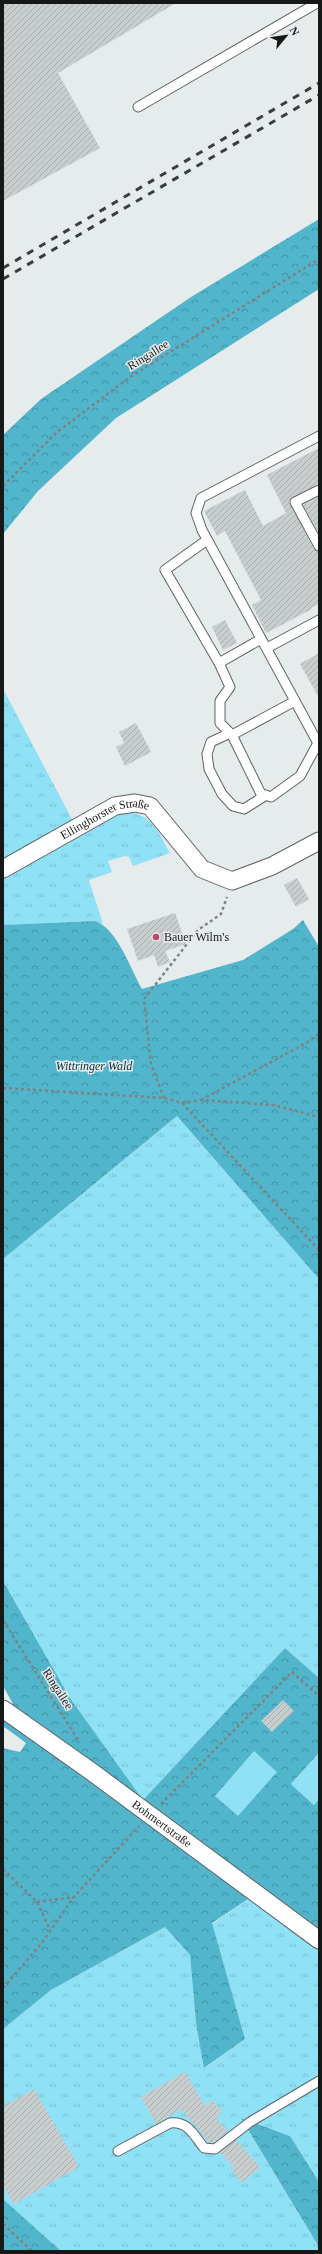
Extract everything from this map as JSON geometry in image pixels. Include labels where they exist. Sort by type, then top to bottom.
[{"type":"street","name":"Ellinghorster Straße","points":[[3,869],[115,806],[135,803],[150,806],[202,870],[232,881]]},
{"type":"street","points":[[232,881],[272,866],[319,841]]},
{"type":"street","name":"Bohmertstraße","points":[[3,1709],[150,1814],[319,1940]]},
{"type":"lane","points":[[138,108],[317,3]]},
{"type":"lane","points":[[208,540],[165,570],[219,663],[230,687],[220,701],[220,723],[231,734],[261,794],[271,797],[300,776],[318,744],[208,540],[196,513],[201,498],[319,436]]},
{"type":"lane","points":[[319,490],[295,502],[319,546]]},
{"type":"lane","points":[[267,648],[319,620]]},
{"type":"lane","points":[[219,663],[262,639]]},
{"type":"lane","points":[[266,795],[244,809],[233,806],[222,794],[209,769],[207,754],[211,742],[231,734],[295,701]]},
{"type":"lane","points":[[118,2151],[170,2123],[180,2122],[189,2128],[204,2148],[215,2149],[250,2122],[319,2081]]},
{"type":"path","name":"Ringallee","points":[[3,486],[56,433],[130,377],[319,259]]},
{"type":"path","points":[[164,1098],[151,1064],[144,999],[198,930],[221,914],[232,881]]},
{"type":"path","points":[[200,1100],[306,1043],[319,1034]]},
{"type":"path","points":[[3,1088],[164,1098],[182,1103],[200,1100],[274,1105],[319,1116]]},
{"type":"path","points":[[182,1103],[319,1250]]},
{"type":"path","name":"Ringallee","points":[[3,1620],[78,1736],[92,1772]]},
{"type":"path","points":[[3,1988],[37,1950],[74,1897],[150,1814],[292,1672],[319,1696]]},
{"type":"path","points":[[3,1869],[37,1902],[50,1931]]},
{"type":"path","points":[[37,1902],[74,1897]]},
{"type":"path","points":[[3,2224],[32,2251]]},
{"type":"green space","points":[[319,219],[319,289],[116,418],[38,491],[3,534],[3,435],[41,399],[191,297]]},
{"type":"green space","points":[[3,689],[73,821],[3,860]]},
{"type":"green space","points":[[119,812],[130,812],[146,818],[152,823],[170,853],[133,866],[129,857],[125,856],[108,861],[112,872],[89,880],[103,924],[95,921],[3,925],[3,876]]},
{"type":"green space","name":"Wittringer Wald","points":[[303,920],[319,947],[319,1279],[177,1116],[3,1259],[3,925],[95,921],[103,925],[117,941],[142,989],[243,960],[293,929]]},
{"type":"green space","points":[[177,1116],[319,1279],[319,1678],[285,1648],[143,1800],[70,1698],[3,1581],[3,1259]]},
{"type":"green space","points":[[3,1581],[70,1698],[143,1800],[285,1648],[319,1678],[319,1753],[291,1784],[314,1805],[319,1799],[319,1940],[257,1893],[212,1923],[245,2039],[204,2068],[196,2023],[190,1955],[165,1927],[51,1990],[3,2029],[3,1748],[20,1752],[26,1743],[3,1726],[3,1702],[13,1704],[3,1686]]},
{"type":"green space","points":[[254,1751],[277,1772],[238,1816],[215,1796]]},
{"type":"green space","points":[[319,1753],[319,1799],[314,1805],[291,1784]]},
{"type":"green space","points":[[257,1893],[319,1940],[319,2182],[290,2136],[241,2118],[319,2247],[319,2251],[61,2251],[3,2199],[3,2029],[51,1990],[165,1927],[190,1955],[196,2023],[205,2068],[245,2039],[212,1924]]},
{"type":"green space","points":[[241,2118],[290,2136],[319,2182],[319,2247]]},
{"type":"green space","points":[[3,2199],[61,2251],[3,2251]]},
{"type":"building","points":[[3,3],[176,3],[58,73],[100,148],[3,201]]},
{"type":"building","points":[[319,448],[319,484],[292,497],[289,502],[314,549],[319,552],[319,604],[266,633],[252,605],[261,600],[225,531],[217,536],[204,511],[245,490],[263,526],[286,513],[267,475]]},
{"type":"building","points":[[319,497],[319,533],[303,505]]},
{"type":"building","points":[[225,620],[237,643],[223,650],[212,627]]},
{"type":"building","points":[[319,653],[319,698],[300,664]]},
{"type":"building","points":[[136,723],[151,752],[125,766],[116,747],[124,743],[119,732]]},
{"type":"building","points":[[297,878],[309,899],[296,907],[284,885]]},
{"type":"building","name":"Bauer Wilm's","points":[[175,913],[186,944],[165,951],[170,962],[158,967],[154,955],[138,961],[127,929]]},
{"type":"building","points":[[283,1700],[294,1711],[272,1732],[261,1721]]},
{"type":"building","points":[[185,2072],[205,2106],[212,2100],[222,2112],[216,2118],[228,2131],[213,2143],[210,2143],[181,2109],[156,2124],[141,2097]]},
{"type":"building","points":[[34,2089],[79,2167],[14,2204],[3,2186],[3,2106]]},
{"type":"building","points":[[236,2140],[260,2167],[242,2183],[231,2169],[234,2167],[220,2152]]},
{"type":"railway","points":[[3,268],[319,83]]},
{"type":"railway","points":[[3,279],[319,95]]},
{"type":"place","name":"Bauer Wilm's","points":[[156,937]]}]
